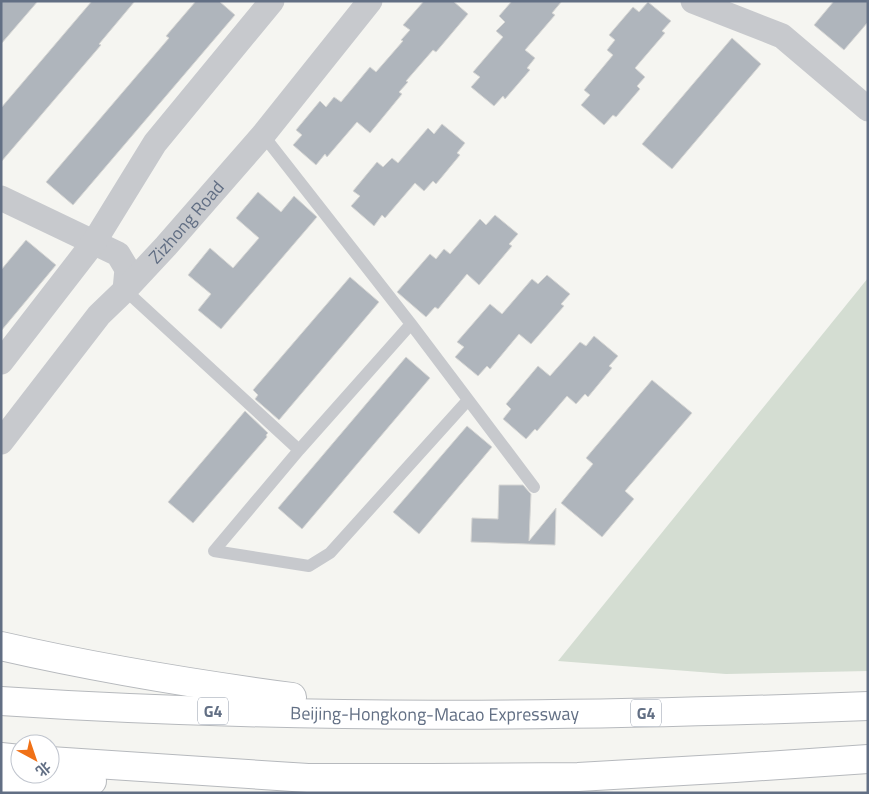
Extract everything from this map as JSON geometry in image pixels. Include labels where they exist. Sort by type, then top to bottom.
[{"type":"highway","points":[[1,646],[110,669],[229,689],[425,715]]},
{"type":"highway","name":"Beijing-Hongkong-Macao Expressway","points":[[1,701],[231,711],[425,715],[587,714],[868,706]]},
{"type":"highway","points":[[1,782],[578,777],[868,759]]},
{"type":"highway","points":[[60,762],[308,778]]},
{"type":"street","points":[[1,362],[94,242],[155,143],[272,1]]},
{"type":"street","name":"Zizhong Road","points":[[1,442],[99,315],[166,246],[263,135],[370,1]]},
{"type":"street","points":[[700,2],[782,36],[868,109]]},
{"type":"street","points":[[1,198],[118,254],[127,269],[125,290]]},
{"type":"lane","points":[[263,135],[411,324],[534,487]]},
{"type":"lane","points":[[125,290],[299,450]]},
{"type":"lane","points":[[411,324],[299,450],[214,552],[309,566],[330,554],[468,400]]},
{"type":"shaded area","points":[[868,278],[868,671],[726,674],[558,661]]},
{"type":"building","points":[[1,1],[38,1],[1,44]]},
{"type":"building","points":[[92,1],[135,1],[99,44],[101,45],[1,162],[1,108]]},
{"type":"building","points":[[196,1],[219,1],[235,15],[73,205],[46,182],[169,38],[166,36]]},
{"type":"building","points":[[424,1],[453,1],[468,14],[436,52],[433,50],[406,81],[408,82],[399,92],[402,94],[370,133],[357,122],[327,157],[325,154],[316,165],[293,145],[302,135],[296,130],[320,101],[326,107],[334,97],[341,102],[370,67],[376,72],[403,41],[401,40],[410,30],[403,25]]},
{"type":"building","points":[[512,1],[562,1],[552,13],[555,15],[525,50],[535,58],[527,68],[530,70],[505,99],[503,96],[494,106],[471,87],[480,77],[473,72],[503,37],[496,31],[505,22],[499,16]]},
{"type":"building","points":[[834,1],[868,1],[868,22],[844,50],[814,25]]},
{"type":"building","points":[[648,2],[671,21],[662,31],[665,33],[635,68],[645,77],[637,86],[640,89],[616,117],[613,115],[604,125],[581,105],[590,95],[584,90],[613,55],[607,50],[615,40],[609,35],[633,7],[639,12]]},
{"type":"building","points":[[732,38],[761,64],[672,169],[642,144]]},
{"type":"building","points":[[442,124],[465,143],[457,153],[460,155],[436,184],[433,181],[424,191],[415,183],[385,218],[382,215],[374,226],[351,206],[360,196],[353,191],[377,162],[383,167],[392,158],[398,163],[428,128],[434,134]]},
{"type":"building","points":[[258,192],[281,212],[294,196],[317,217],[221,329],[198,310],[211,294],[188,275],[210,248],[233,268],[259,238],[236,218]]},
{"type":"building","points":[[495,215],[518,234],[509,244],[512,246],[479,285],[467,274],[438,309],[435,307],[426,317],[397,292],[430,254],[436,259],[444,249],[450,254],[480,219],[486,225]]},
{"type":"building","points":[[26,240],[56,265],[1,331],[1,270]]},
{"type":"building","points":[[547,275],[570,294],[561,304],[564,306],[531,344],[519,334],[490,369],[487,366],[478,376],[455,357],[464,347],[457,342],[490,304],[502,314],[532,279],[538,284]]},
{"type":"building","points":[[350,277],[379,302],[279,420],[255,399],[258,395],[253,390]]},
{"type":"building","points":[[594,336],[618,356],[609,366],[612,368],[588,397],[585,394],[576,404],[567,396],[537,431],[535,429],[526,439],[503,419],[511,409],[506,404],[538,366],[550,376],[580,342],[586,346]]},
{"type":"building","points":[[406,357],[430,378],[302,529],[278,508]]},
{"type":"building","points":[[652,380],[692,413],[625,491],[634,499],[602,537],[561,503],[593,464],[586,458]]},
{"type":"building","points":[[245,411],[268,433],[267,437],[193,523],[168,502]]},
{"type":"building","points":[[467,426],[492,447],[419,534],[393,512]]},
{"type":"building","points":[[499,485],[523,485],[531,494],[529,541],[556,508],[555,545],[471,542],[472,518],[498,519]]}]
